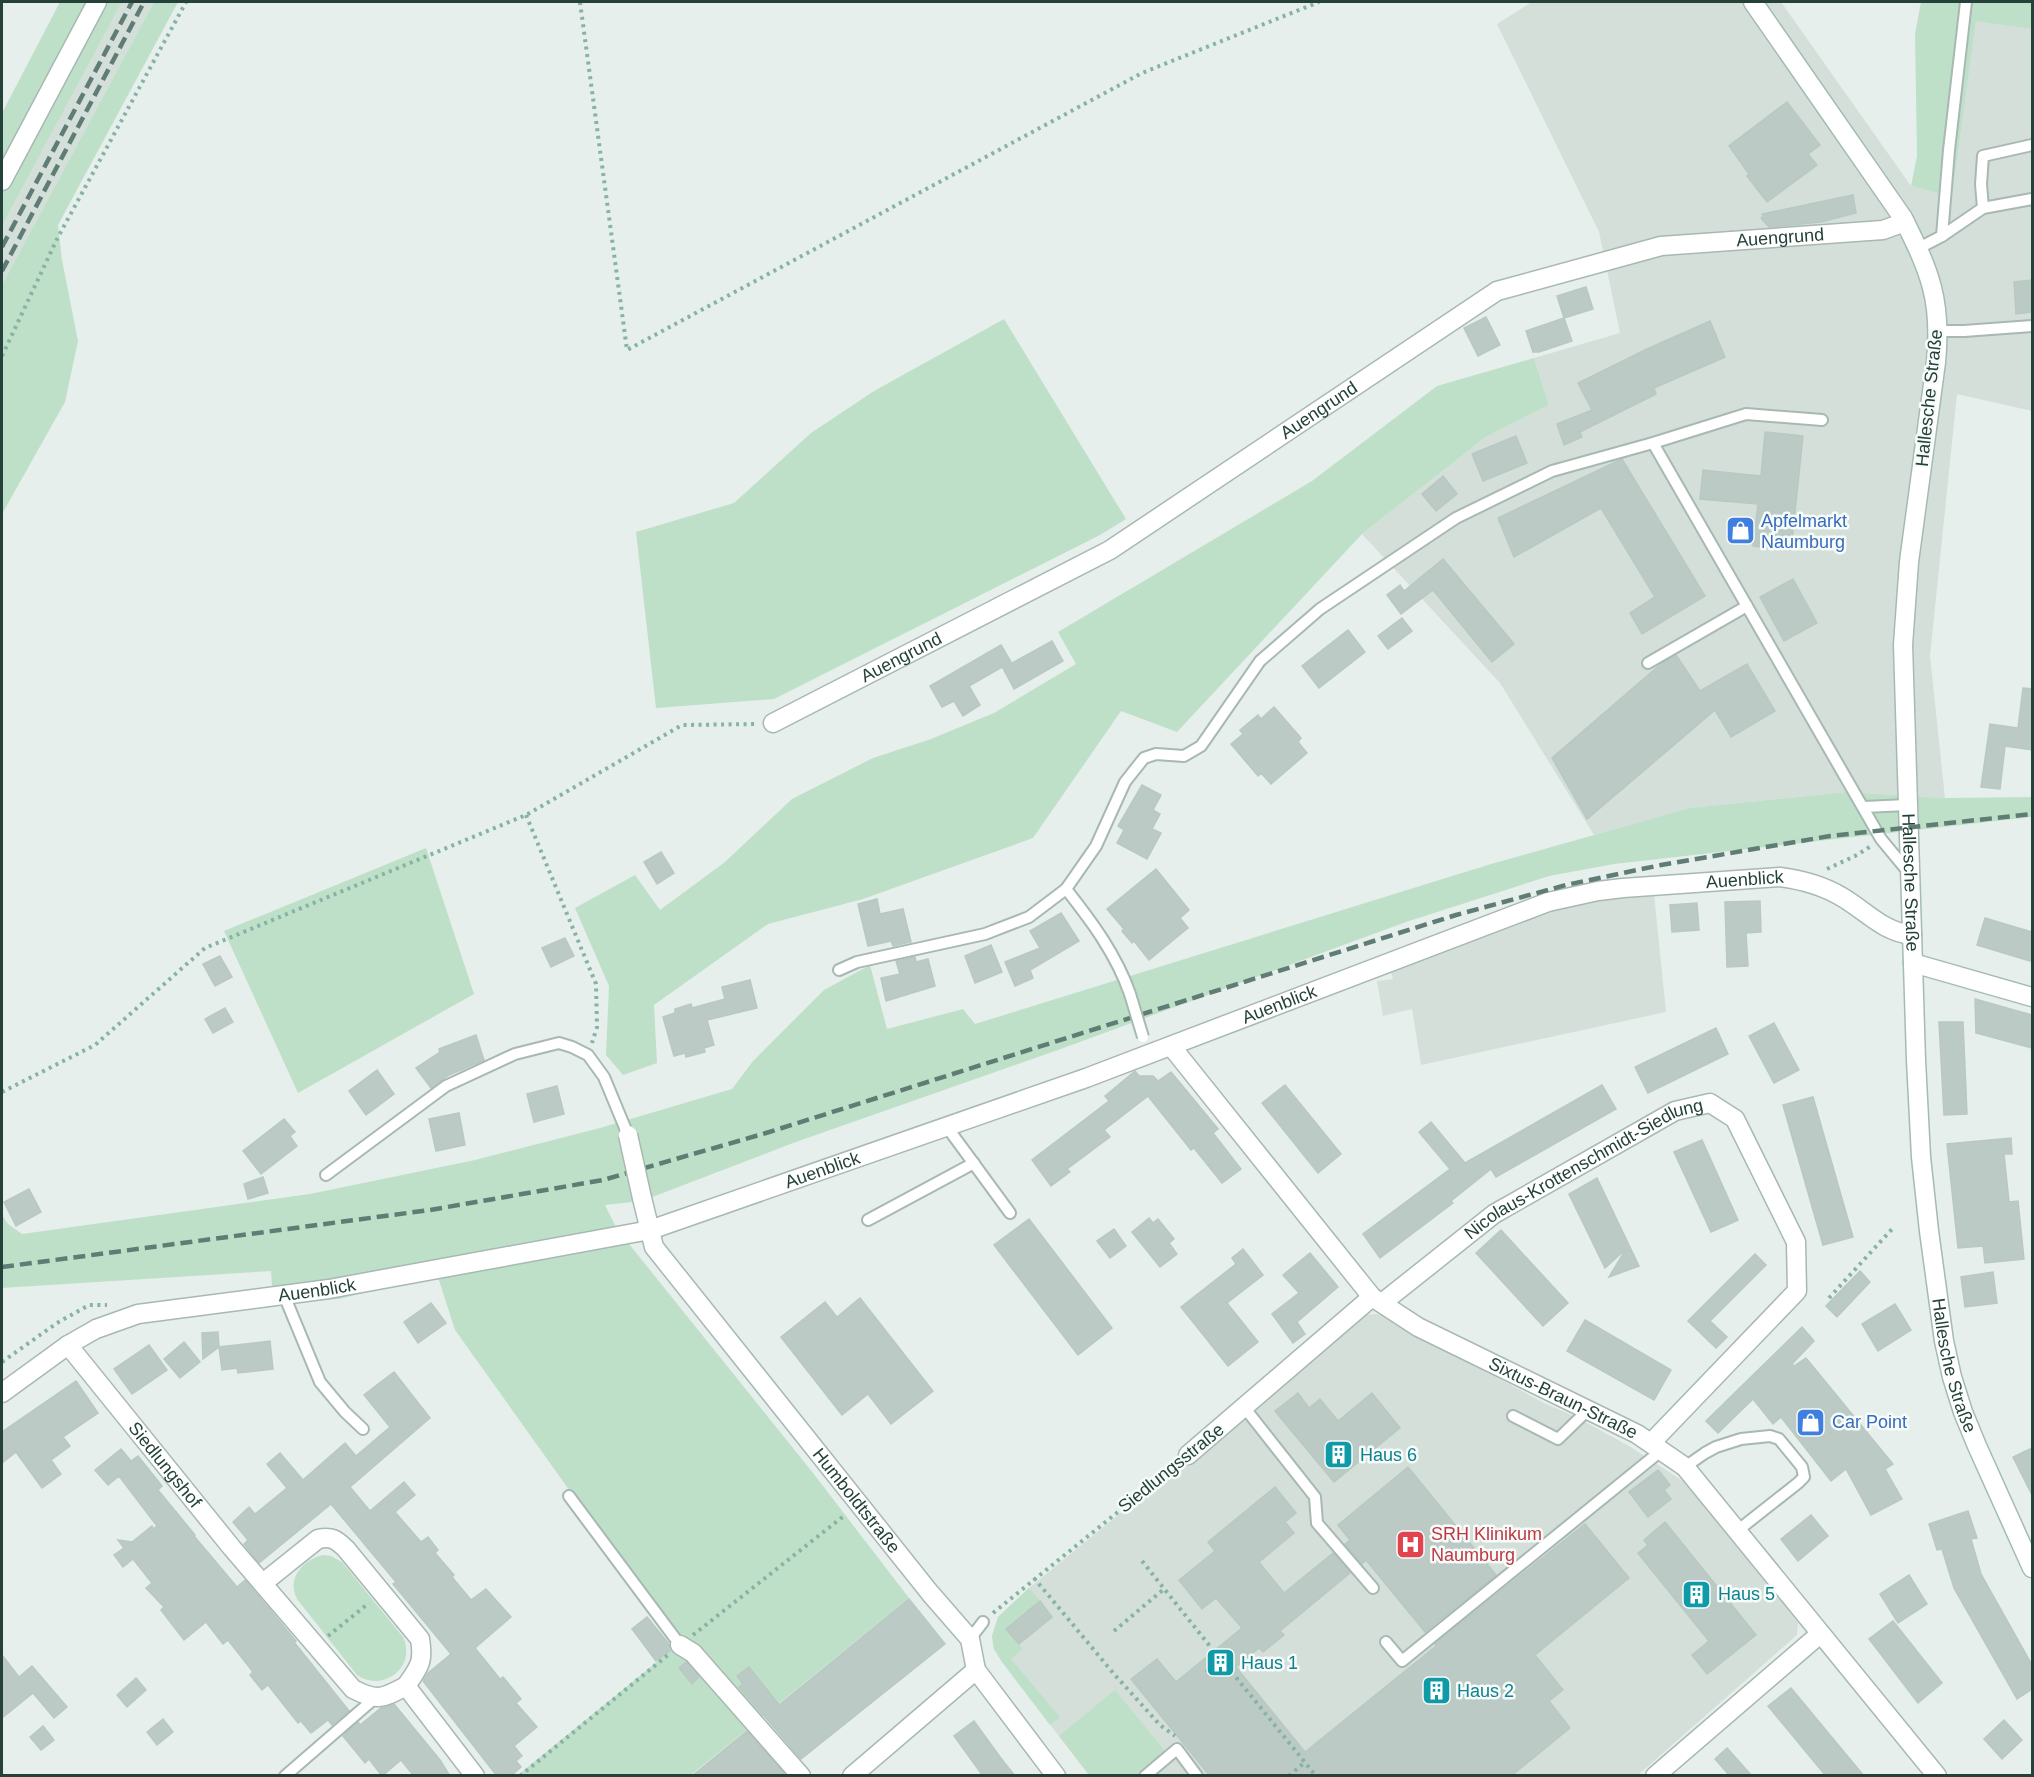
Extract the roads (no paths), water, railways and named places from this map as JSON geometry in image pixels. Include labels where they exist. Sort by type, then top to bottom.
[{"type":"street","points":[[2,182],[97,2]]},
{"type":"street","name":"Hallesche Straße","points":[[1753,2],[1905,222],[1919,248],[1933,288],[1939,331],[1905,602],[1903,645],[1921,1157],[1944,1341],[1963,1412],[2032,1568]]},
{"type":"street","name":"Auengrund","points":[[773,723],[1110,550],[1497,291],[1660,246],[1884,230],[1905,222]]},
{"type":"street","name":"Auenblick","points":[[2,1393],[68,1345],[96,1329],[138,1314],[329,1289],[650,1230],[947,1127],[1145,1046],[1172,1046],[1548,902],[1623,888],[1780,877],[1805,880],[1842,897],[1882,926],[1912,935]]},
{"type":"street","points":[[1913,963],[2032,997]]},
{"type":"street","name":"Sixtus-Braun-Straße","points":[[1172,1046],[1377,1300],[1418,1327],[1656,1446],[1685,1467],[1937,1776]]},
{"type":"street","name":"Nicolaus-Krottenschmidt-Siedlung","points":[[1377,1300],[1494,1214],[1675,1111],[1710,1103],[1735,1119],[1796,1242],[1797,1291],[1656,1446]]},
{"type":"street","points":[[628,1135],[650,1230]]},
{"type":"street","name":"Humboldtstraße","points":[[650,1230],[654,1247],[930,1593],[970,1639]]},
{"type":"street","name":"Siedlungsstraße","points":[[1188,1455],[1377,1300]]},
{"type":"street","name":"Siedlungshof","points":[[68,1345],[353,1689],[375,1698]]},
{"type":"street","points":[[263,1583],[318,1539],[327,1537],[335,1539],[346,1549],[420,1639],[423,1654],[406,1686],[383,1698],[375,1698]]},
{"type":"street","points":[[1655,1776],[1820,1634]]},
{"type":"street","points":[[970,1639],[976,1670],[1056,1776]]},
{"type":"street","points":[[680,1645],[693,1653],[801,1776]]},
{"type":"street","points":[[852,1776],[976,1670]]},
{"type":"street","points":[[406,1686],[475,1776]]},
{"type":"lane","points":[[1942,236],[1949,150],[1966,2]]},
{"type":"lane","points":[[1983,208],[1981,184],[1983,156],[2032,145]]},
{"type":"lane","points":[[1919,248],[1942,236],[1983,208],[2032,199]]},
{"type":"lane","points":[[1939,331],[1964,332],[2032,326]]},
{"type":"lane","points":[[839,970],[857,962],[985,934],[1029,917],[1066,889],[1096,846],[1125,782],[1144,758],[1156,754],[1184,756],[1201,746],[1260,661],[1320,609],[1456,518],[1552,471],[1746,414],[1822,420]]},
{"type":"lane","points":[[1653,443],[1881,839],[1910,874]]},
{"type":"lane","points":[[1647,663],[1747,606]]},
{"type":"lane","points":[[1864,807],[1907,805]]},
{"type":"lane","points":[[1066,889],[1104,941],[1121,969],[1145,1046]]},
{"type":"lane","points":[[326,1175],[446,1086],[515,1054],[559,1043],[588,1055],[604,1077],[628,1135]]},
{"type":"lane","points":[[947,1127],[1011,1213]]},
{"type":"lane","points":[[868,1220],[974,1163]]},
{"type":"lane","points":[[284,1294],[320,1382],[345,1412],[363,1429]]},
{"type":"lane","points":[[1244,1407],[1315,1497],[1317,1523],[1373,1588]]},
{"type":"lane","points":[[1513,1416],[1558,1439],[1587,1411]]},
{"type":"lane","points":[[1685,1467],[1716,1447],[1749,1438],[1776,1436],[1791,1453],[1802,1467],[1804,1477],[1737,1531]]},
{"type":"lane","points":[[1386,1641],[1402,1661],[1656,1446]]},
{"type":"lane","points":[[569,1496],[680,1645]]},
{"type":"lane","points":[[970,1639],[983,1622]]},
{"type":"lane","points":[[285,1776],[375,1698]]},
{"type":"lane","points":[[1144,1776],[1177,1749],[1197,1776]]},
{"type":"railway","points":[[2,247],[132,2]]},
{"type":"railway","points":[[2,271],[144,2]]},
{"type":"railway","points":[[2,1267],[430,1210],[603,1180],[766,1133],[1456,915],[1566,885],[1661,865],[1830,836],[2032,814]]},
{"type":"place","name":"Apfelmarkt Naumburg","points":[[1740,531]]},
{"type":"place","name":"Car Point","points":[[1811,1422]]},
{"type":"place","name":"Haus 6","points":[[1339,1455]]},
{"type":"place","name":"SRH Klinikum Naumburg","points":[[1410,1544]]},
{"type":"place","name":"Haus 5","points":[[1697,1594]]},
{"type":"place","name":"Haus 1","points":[[1220,1663]]},
{"type":"place","name":"Haus 2","points":[[1436,1691]]}]
